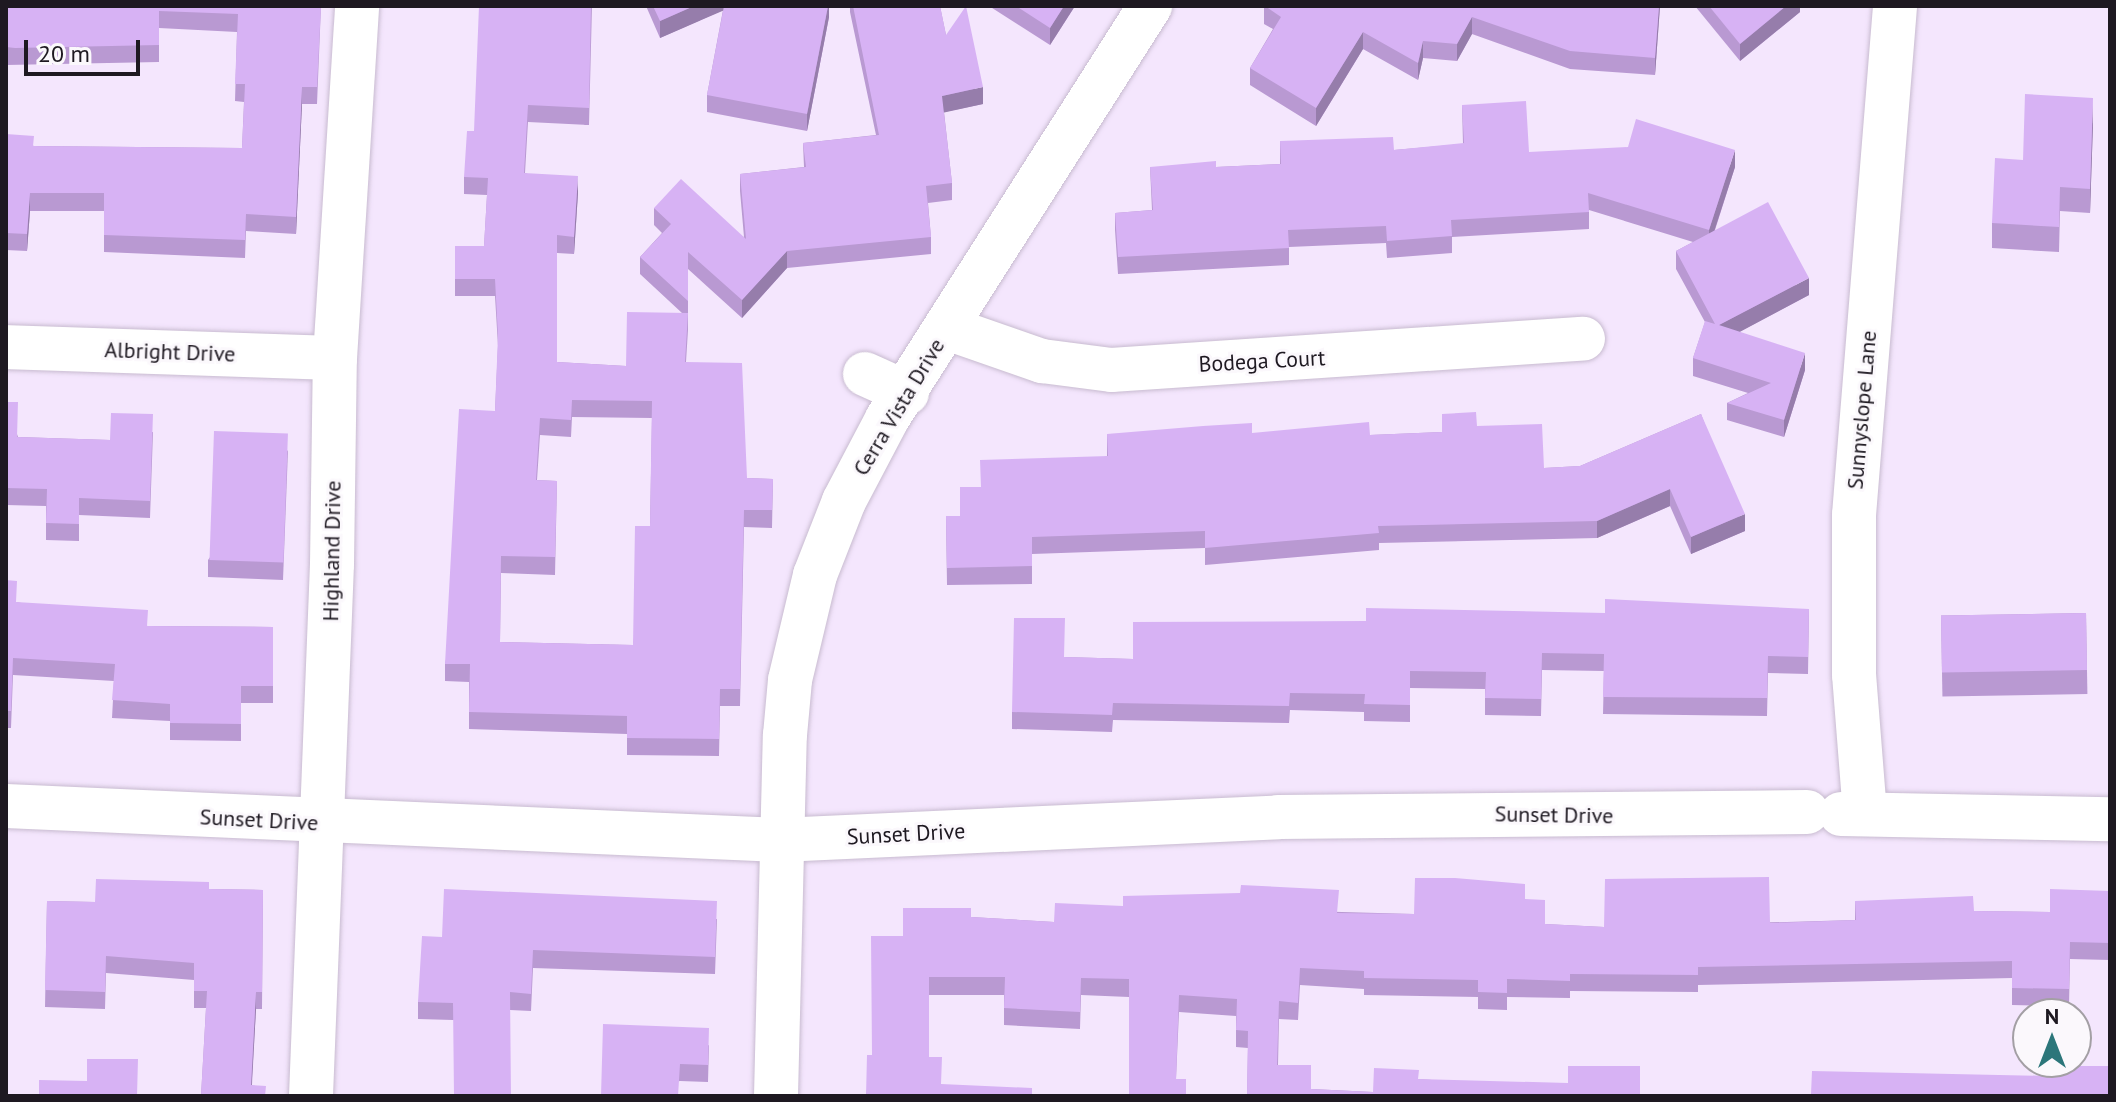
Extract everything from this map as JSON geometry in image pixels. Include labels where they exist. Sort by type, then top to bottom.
[{"type":"street","name":"Highland Drive","points":[[311,1096],[323,823],[335,358],[357,6]]},
{"type":"street","name":"Cerra Vista Drive","points":[[776,1096],[780,840],[790,680],[815,575],[844,501],[907,393],[1150,6]]},
{"type":"street","name":"Sunnyslope Lane","points":[[1837,813],[1854,675],[1854,515],[1895,6]]},
{"type":"street","name":"Bodega Court","points":[[947,328],[1042,361],[1111,370],[1583,339]]},
{"type":"street","name":"Albright Drive","points":[[6,347],[335,358]]},
{"type":"street","points":[[865,374],[907,393]]},
{"type":"street","name":"Sunset Drive","points":[[6,806],[323,823],[780,840],[1278,817],[1837,813],[2110,819]]},
{"type":"building","points":[[6,6],[321,6],[317,87],[302,87],[296,217],[246,214],[245,240],[104,235],[104,193],[30,193],[27,234],[6,233],[6,134],[34,136],[33,146],[242,148],[245,84],[235,84],[238,14],[159,11],[159,45],[15,48],[6,47]]},
{"type":"building","points":[[479,6],[591,6],[589,108],[528,105],[524,173],[578,176],[574,237],[557,235],[557,362],[626,366],[627,312],[688,313],[685,362],[742,363],[747,478],[773,479],[772,510],[744,510],[740,689],[720,689],[719,739],[627,738],[627,716],[469,712],[470,664],[445,664],[459,409],[495,411],[498,336],[495,279],[455,279],[455,246],[484,246],[488,178],[464,177],[467,131],[474,131]],"holes":[[[572,400],[652,401],[650,526],[635,526],[633,645],[500,642],[501,556],[555,557],[557,481],[536,480],[540,418],[571,420]]]},
{"type":"building","points":[[653,6],[694,6],[660,21]]},
{"type":"building","points":[[724,6],[828,6],[807,114],[707,95]]},
{"type":"building","points":[[853,6],[940,6],[946,35],[966,6],[983,87],[942,96],[952,183],[926,186],[931,237],[787,251],[742,300],[688,252],[688,301],[640,257],[671,224],[654,208],[681,179],[746,239],[740,174],[806,167],[803,143],[879,135]]},
{"type":"building","points":[[1016,6],[1064,6],[1050,28]]},
{"type":"building","points":[[1265,6],[1659,6],[1655,58],[1570,51],[1472,17],[1457,44],[1423,41],[1418,63],[1363,32],[1316,108],[1250,68],[1281,17]]},
{"type":"building","points":[[1709,6],[1786,6],[1740,44]]},
{"type":"building","points":[[2025,94],[2093,98],[2090,189],[2060,187],[2059,227],[1992,223],[1995,158],[2023,160]]},
{"type":"building","points":[[1526,101],[1529,152],[1628,147],[1636,119],[1735,150],[1709,230],[1588,193],[1589,212],[1451,220],[1452,236],[1387,241],[1386,226],[1288,230],[1289,248],[1118,257],[1115,213],[1153,210],[1150,167],[1216,161],[1216,167],[1281,164],[1280,141],[1393,137],[1394,150],[1464,143],[1462,105]]},
{"type":"building","points":[[1768,202],[1809,278],[1719,325],[1805,353],[1784,420],[1727,403],[1771,383],[1693,358],[1705,321],[1715,324],[1676,251]]},
{"type":"building","points":[[6,402],[18,402],[17,437],[110,440],[111,413],[153,414],[150,501],[79,498],[79,524],[46,523],[47,489],[6,488]]},
{"type":"building","points":[[1476,412],[1477,426],[1542,424],[1544,468],[1580,466],[1701,414],[1745,514],[1691,537],[1670,489],[1597,521],[1378,526],[1379,533],[1205,548],[1205,531],[1032,537],[1032,566],[947,568],[946,516],[960,516],[960,487],[981,487],[980,460],[1108,456],[1107,434],[1252,423],[1252,433],[1369,422],[1370,435],[1442,432],[1442,414]]},
{"type":"building","points":[[214,431],[288,434],[283,563],[209,560]]},
{"type":"building","points":[[6,580],[17,581],[16,602],[148,610],[147,626],[273,627],[273,686],[241,686],[241,724],[170,723],[170,704],[112,700],[115,664],[13,658],[11,711],[6,711]]},
{"type":"building","points":[[1605,599],[1809,609],[1808,657],[1768,656],[1767,698],[1603,697],[1604,654],[1542,653],[1541,699],[1485,698],[1486,672],[1410,671],[1410,705],[1364,704],[1365,694],[1290,693],[1289,706],[1113,703],[1112,715],[1012,712],[1014,618],[1065,618],[1064,657],[1133,659],[1133,622],[1366,621],[1366,608],[1605,613]]},
{"type":"building","points":[[2086,613],[2087,670],[1942,673],[1941,616]]},
{"type":"building","points":[[1769,877],[1770,923],[1856,920],[1855,901],[1973,896],[1974,911],[2050,912],[2050,889],[2110,891],[2110,943],[2070,942],[2069,989],[2012,988],[2012,961],[1698,967],[1698,975],[1570,974],[1570,981],[1507,979],[1507,993],[1478,992],[1478,980],[1364,978],[1364,971],[1300,968],[1298,1003],[1279,1001],[1277,1065],[1311,1065],[1311,1089],[1373,1092],[1374,1068],[1419,1070],[1418,1079],[1568,1083],[1568,1066],[1640,1066],[1640,1096],[1247,1096],[1248,1031],[1236,1030],[1237,999],[1179,995],[1176,1079],[1186,1079],[1186,1096],[1129,1096],[1129,979],[1081,978],[1080,1012],[1004,1008],[1005,977],[929,977],[929,1057],[942,1057],[941,1084],[1032,1088],[1032,1096],[866,1096],[867,1055],[872,1055],[871,936],[903,936],[903,908],[971,908],[971,917],[1054,922],[1055,903],[1123,906],[1123,896],[1240,893],[1241,885],[1339,890],[1337,913],[1414,914],[1415,878],[1525,884],[1525,899],[1545,900],[1545,924],[1604,927],[1605,879]]},
{"type":"building","points":[[96,879],[209,882],[209,889],[263,890],[262,992],[256,992],[251,1085],[266,1086],[265,1096],[201,1096],[207,991],[194,991],[194,963],[106,956],[105,992],[45,990],[47,901],[95,902]]},
{"type":"building","points":[[444,889],[717,901],[715,957],[533,950],[531,994],[510,992],[511,1096],[454,1096],[453,1003],[418,1002],[422,936],[442,937]]},
{"type":"building","points":[[603,1024],[709,1028],[708,1065],[680,1064],[678,1096],[601,1096]]},
{"type":"building","points":[[87,1059],[138,1059],[137,1096],[39,1096],[39,1080],[87,1081]]},
{"type":"building","points":[[2092,1066],[2110,1066],[2110,1096],[1640,1096],[1811,1094],[1812,1071],[2092,1078]]}]
